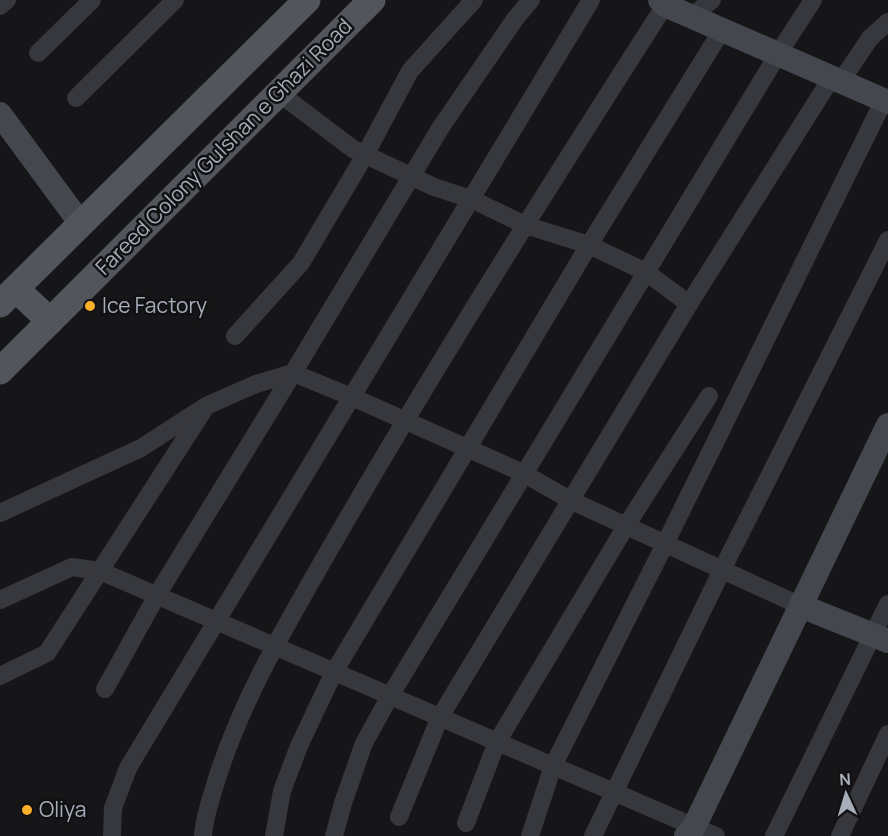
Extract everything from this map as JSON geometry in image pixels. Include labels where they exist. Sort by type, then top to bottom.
[{"type":"main road","points":[[50,321],[8,297],[307,0]]},
{"type":"main road","name":"Fareed Colony Gulshan e Ghazi Road","points":[[0,371],[372,0]]},
{"type":"street","points":[[0,6],[6,0]]},
{"type":"street","points":[[38,53],[92,0]]},
{"type":"street","points":[[76,98],[175,0]]},
{"type":"street","points":[[235,336],[301,263],[365,155],[410,71],[474,0]]},
{"type":"street","points":[[105,689],[157,595],[411,176],[448,117],[531,0]]},
{"type":"street","points":[[112,836],[113,808],[128,768],[591,0]]},
{"type":"street","points":[[692,16],[712,0]]},
{"type":"street","points":[[334,836],[364,742],[390,696],[523,473],[813,0]]},
{"type":"street","points":[[203,836],[219,773],[238,720],[274,646],[404,421],[662,2],[886,101],[553,766],[530,836]]},
{"type":"street","points":[[399,817],[440,717],[689,304],[837,79],[870,38],[888,22]]},
{"type":"street","points":[[274,836],[282,791],[299,746],[334,672],[589,244],[722,30]]},
{"type":"street","points":[[279,93],[353,149],[434,187],[471,199],[525,225],[589,244],[646,272],[689,304]]},
{"type":"street","points":[[0,114],[81,224]]},
{"type":"street","points":[[593,836],[722,570],[888,240]]},
{"type":"street","points":[[0,513],[141,448],[206,406],[256,384],[293,373],[523,473],[570,500],[801,606],[881,638]]},
{"type":"street","points":[[466,823],[497,742],[626,526],[709,396]]},
{"type":"street","points":[[0,676],[47,652],[206,406]]},
{"type":"street","points":[[0,600],[72,567],[100,571],[613,792],[699,833],[801,606],[888,425]]},
{"type":"street","points":[[774,836],[881,638],[888,604]]},
{"type":"street","points":[[840,836],[888,734]]},
{"type":"place","name":"Ice Factory","points":[[90,306]]},
{"type":"place","name":"Oliya","points":[[27,810]]}]
